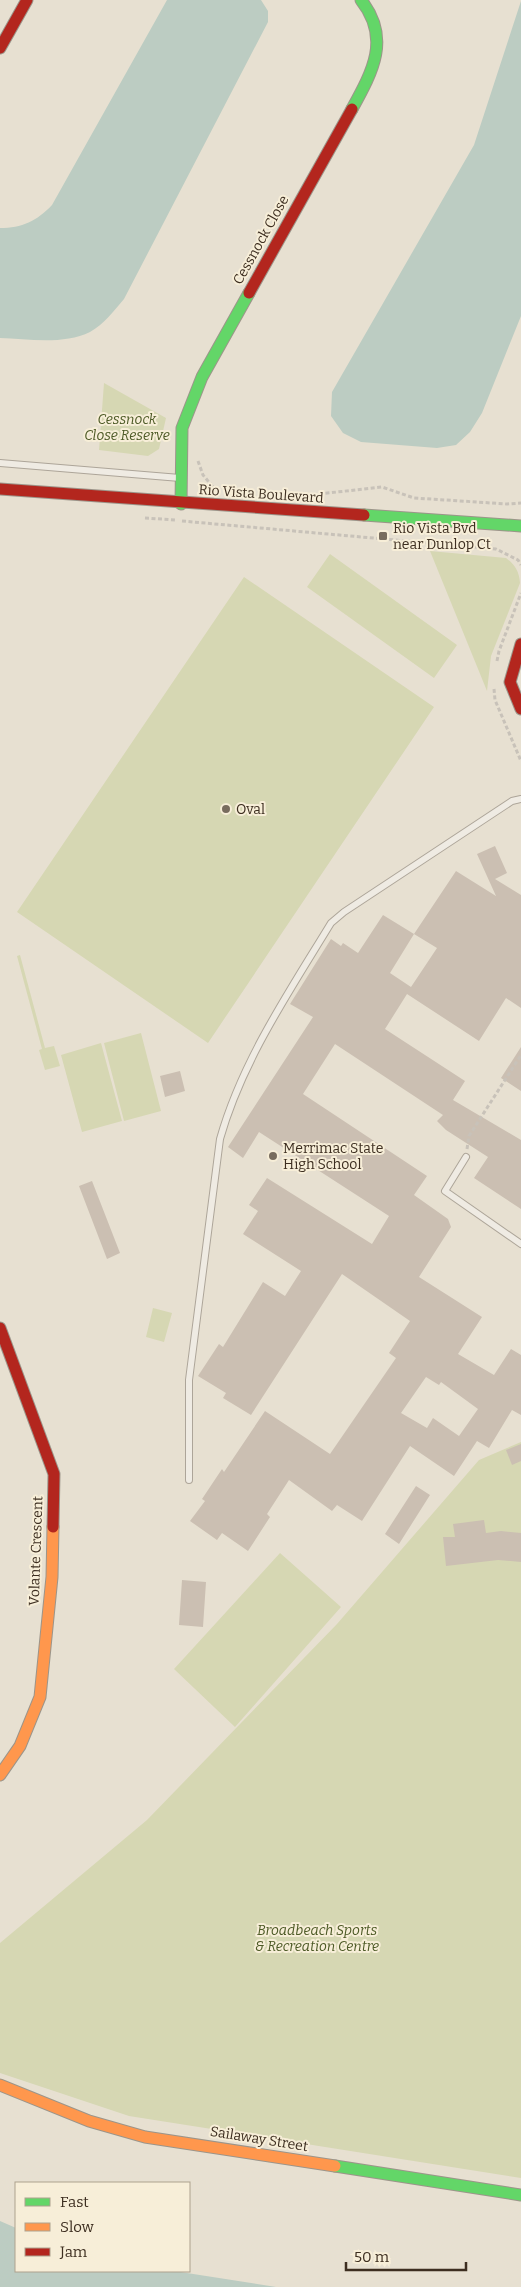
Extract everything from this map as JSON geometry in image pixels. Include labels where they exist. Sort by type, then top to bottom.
[{"type":"street","points":[[0,48],[27,0]]},
{"type":"street","name":"Cessnock Close","points":[[181,504],[182,428],[202,377],[370,76],[379,43],[373,14],[361,0]]},
{"type":"street","name":"Rio Vista Boulevard","points":[[0,489],[181,504],[521,526]]},
{"type":"street","points":[[521,644],[510,682],[521,709]]},
{"type":"street","name":"Volante Crescent","points":[[0,1328],[54,1474],[52,1576],[40,1697],[20,1746],[0,1775]]},
{"type":"street","name":"Sailaway Street","points":[[0,2085],[89,2121],[145,2137],[521,2195]]},
{"type":"lane","name":"Rio Vista Boulevard","points":[[0,463],[182,478]]},
{"type":"lane","points":[[189,1480],[189,1380],[220,1139],[228,1112],[250,1062],[273,1019],[331,923],[344,912],[512,801],[521,799]]},
{"type":"lane","points":[[466,1157],[445,1191],[521,1244]]},
{"type":"path","points":[[182,452],[199,461],[203,475],[218,492]]},
{"type":"path","points":[[314,494],[382,487],[414,498],[507,504],[521,503]]},
{"type":"path","points":[[140,517],[496,549],[518,560],[521,565]]},
{"type":"path","points":[[466,1157],[469,1136],[521,1055]]},
{"type":"green space","name":"Cessnock Close Reserve","points":[[104,383],[166,418],[159,449],[148,456],[99,450]]},
{"type":"green space","points":[[430,551],[506,558],[518,572],[520,583],[491,656],[487,691]]},
{"type":"green space","points":[[330,554],[457,645],[434,678],[307,587]]},
{"type":"green space","name":"Oval","points":[[244,577],[434,707],[208,1043],[17,912]]},
{"type":"green space","points":[[20,955],[45,1048],[54,1046],[60,1066],[45,1070],[39,1050],[42,1049],[17,956]]},
{"type":"green space","points":[[141,1033],[161,1111],[124,1121],[104,1043]]},
{"type":"green space","points":[[101,1043],[122,1121],[82,1132],[61,1055]]},
{"type":"green space","points":[[153,1308],[172,1313],[164,1342],[146,1337]]},
{"type":"green space","name":"Broadbeach Sports & Recreation Centre","points":[[521,1442],[521,2178],[129,2116],[0,2073],[0,1943],[147,1820],[337,1624],[479,1460]]},
{"type":"green space","points":[[280,1553],[341,1607],[235,1727],[174,1669]]},
{"type":"shaded area","points":[[167,0],[261,0],[268,11],[268,22],[124,299],[95,329],[80,336],[57,340],[0,338],[0,228],[15,227],[29,222],[41,215],[52,205]]},
{"type":"shaded area","points":[[521,1],[521,316],[482,413],[470,432],[456,445],[437,448],[361,442],[343,433],[331,416],[332,392],[474,145]]},
{"type":"shaded area","points":[[0,2221],[15,2228],[15,2272],[180,2272],[276,2287],[0,2287]]},
{"type":"building","points":[[495,846],[507,873],[495,879],[521,895],[521,1008],[506,998],[479,1041],[407,994],[385,1029],[465,1081],[453,1100],[521,1140],[521,1209],[474,1178],[488,1157],[446,1130],[437,1121],[443,1115],[335,1044],[303,1094],[427,1176],[414,1195],[448,1219],[451,1227],[419,1277],[482,1317],[458,1354],[494,1375],[511,1349],[521,1355],[521,1415],[512,1410],[489,1448],[477,1441],[454,1476],[410,1446],[362,1521],[337,1505],[332,1511],[289,1480],[267,1514],[270,1517],[248,1551],[222,1533],[217,1540],[190,1521],[205,1501],[202,1499],[222,1469],[224,1472],[265,1411],[330,1454],[396,1358],[389,1353],[410,1321],[342,1274],[251,1415],[223,1398],[226,1393],[198,1376],[219,1344],[223,1347],[263,1282],[285,1296],[301,1271],[243,1234],[258,1211],[249,1205],[267,1178],[372,1244],[389,1216],[259,1132],[243,1158],[228,1147],[313,1017],[290,1004],[331,939],[341,946],[343,943],[358,953],[383,915],[414,934],[456,871],[496,896],[477,854]],"holes":[[[414,934],[437,948],[411,987],[390,973]],[[426,1377],[439,1385],[441,1382],[478,1409],[459,1436],[433,1418],[427,1428],[401,1413]]]},
{"type":"building","points":[[521,1047],[521,1091],[501,1078]]},
{"type":"building","points":[[180,1071],[185,1091],[165,1097],[160,1076]]},
{"type":"building","points":[[92,1181],[120,1253],[107,1259],[79,1186]]},
{"type":"building","points":[[521,1444],[521,1461],[512,1465],[506,1450]]},
{"type":"building","points":[[416,1486],[430,1495],[399,1544],[385,1534]]},
{"type":"building","points":[[484,1520],[486,1533],[501,1531],[521,1533],[521,1562],[498,1560],[446,1566],[443,1537],[455,1537],[453,1524]]},
{"type":"building","points":[[182,1580],[206,1582],[203,1627],[179,1625]]},
{"type":"traffic: fast","points":[[352,109],[372,68],[376,54],[375,28],[370,14],[361,0]]},
{"type":"traffic: fast","points":[[181,504],[182,428],[202,377],[249,293]]},
{"type":"traffic: fast","points":[[364,515],[521,526]]},
{"type":"traffic: fast","points":[[335,2166],[521,2195]]},
{"type":"traffic: slow","points":[[0,1775],[20,1746],[40,1697],[52,1577],[53,1527]]},
{"type":"traffic: slow","points":[[0,2085],[89,2121],[145,2137],[335,2166]]},
{"type":"traffic: jam","points":[[0,48],[27,0]]},
{"type":"traffic: jam","points":[[249,293],[352,109]]},
{"type":"traffic: jam","points":[[0,489],[364,515]]},
{"type":"traffic: jam","points":[[521,644],[510,682],[521,709]]},
{"type":"traffic: jam","points":[[0,1328],[54,1474],[53,1527]]},
{"type":"place","name":"Rio Vista Bvd near Dunlop Ct","points":[[383,536]]},
{"type":"place","name":"Oval","points":[[226,809]]},
{"type":"place","name":"Merrimac State High School","points":[[273,1156]]}]
